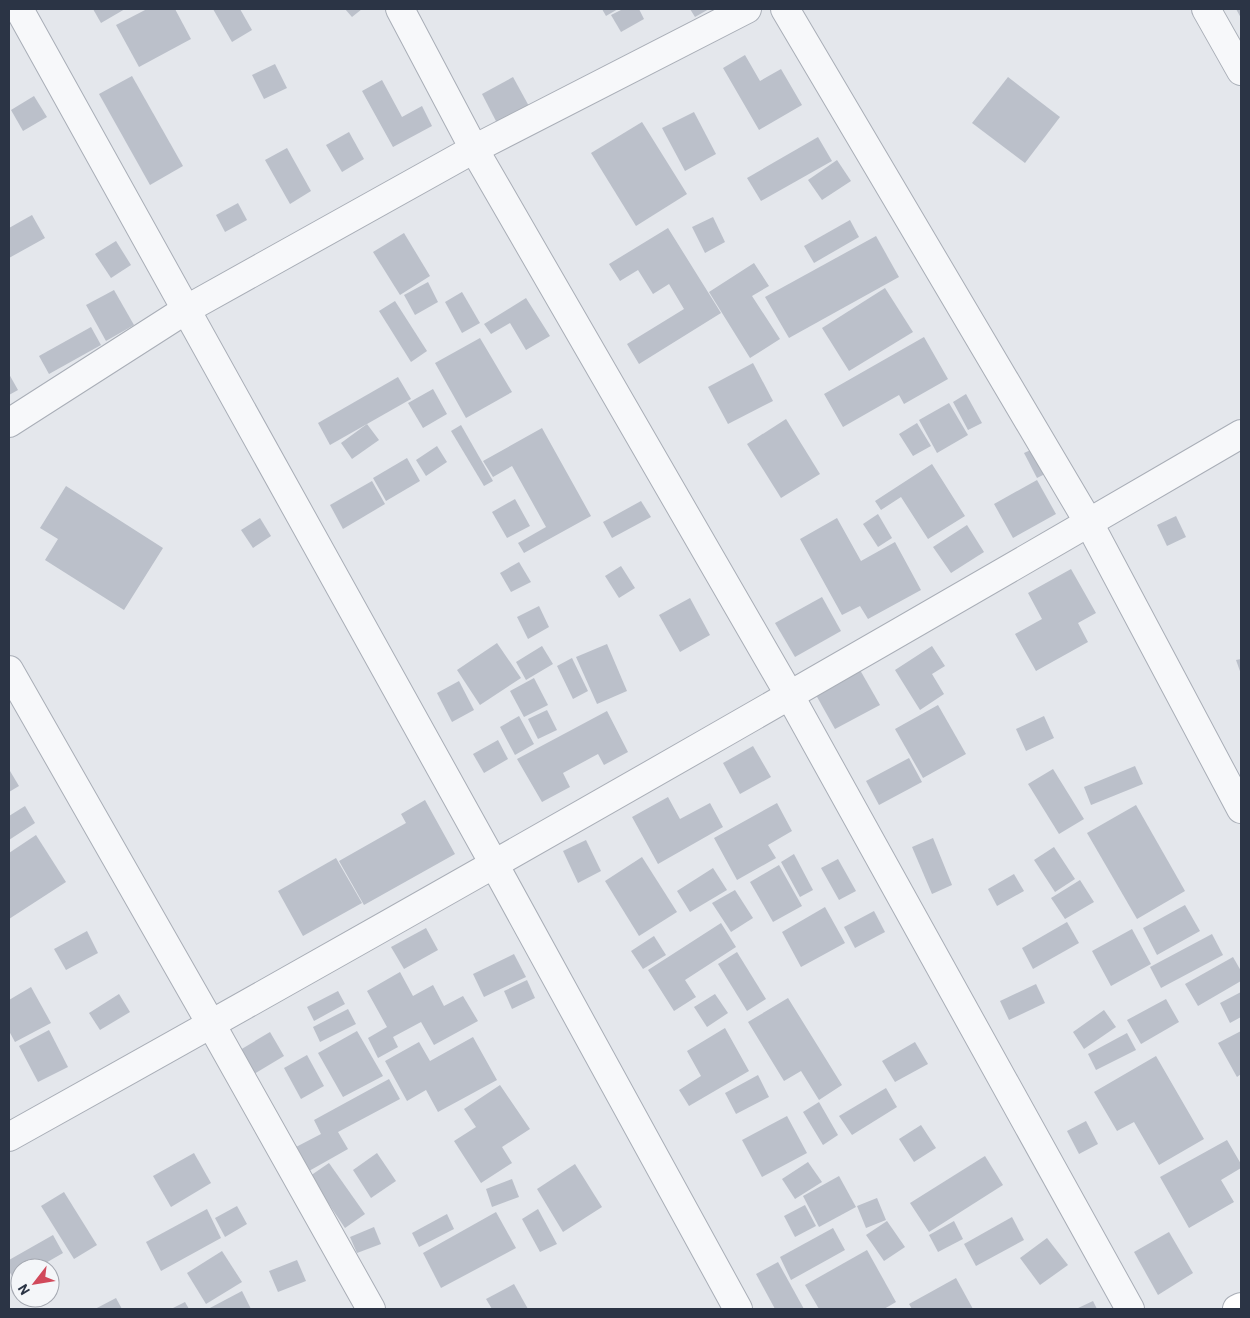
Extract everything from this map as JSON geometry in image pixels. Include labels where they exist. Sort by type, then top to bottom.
[{"type":"street","points":[[19,9],[494,864],[738,1309]]},
{"type":"street","points":[[400,9],[474,150],[790,696],[1130,1309]]},
{"type":"street","points":[[9,423],[187,309],[474,150],[747,9]]},
{"type":"street","points":[[785,9],[1089,523],[1241,809]]},
{"type":"street","points":[[1206,9],[1241,72]]},
{"type":"street","points":[[9,1137],[790,696],[1241,434]]},
{"type":"street","points":[[9,670],[371,1309]]},
{"type":"street","points":[[1237,1309],[1241,1307]]},
{"type":"building","points":[[93,9],[125,9],[101,23]]},
{"type":"building","points":[[147,9],[175,9],[191,39],[139,67],[116,25]]},
{"type":"building","points":[[213,9],[240,9],[252,30],[232,42]]},
{"type":"building","points":[[345,9],[362,9],[352,17]]},
{"type":"building","points":[[602,9],[618,9],[606,16]]},
{"type":"building","points":[[623,9],[639,9],[644,19],[621,32],[611,15]]},
{"type":"building","points":[[690,9],[709,9],[695,17]]},
{"type":"building","points":[[1236,9],[1241,9],[1241,18]]},
{"type":"building","points":[[745,55],[760,81],[781,69],[802,105],[759,130],[723,68]]},
{"type":"building","points":[[275,64],[287,88],[264,99],[252,75]]},
{"type":"building","points":[[132,76],[183,166],[150,185],[99,94]]},
{"type":"building","points":[[513,77],[530,108],[498,125],[482,94]]},
{"type":"building","points":[[1008,77],[1060,117],[1025,163],[972,123]]},
{"type":"building","points":[[382,80],[402,117],[422,106],[432,126],[393,147],[362,91]]},
{"type":"building","points":[[34,96],[47,117],[23,131],[11,110]]},
{"type":"building","points":[[694,112],[716,154],[685,171],[662,128]]},
{"type":"building","points":[[642,122],[687,194],[636,226],[591,153]]},
{"type":"building","points":[[349,132],[364,159],[342,172],[326,145]]},
{"type":"building","points":[[818,137],[832,161],[761,201],[747,178]]},
{"type":"building","points":[[287,148],[311,191],[290,204],[265,160]]},
{"type":"building","points":[[837,160],[851,181],[822,200],[808,180]]},
{"type":"building","points":[[238,203],[247,220],[225,232],[216,215]]},
{"type":"building","points":[[32,215],[45,238],[9,258],[9,228]]},
{"type":"building","points":[[713,217],[725,242],[705,253],[692,227]]},
{"type":"building","points":[[850,220],[859,237],[814,263],[804,246]]},
{"type":"building","points":[[668,228],[721,313],[639,364],[627,344],[684,309],[669,284],[653,294],[638,270],[620,281],[609,264]]},
{"type":"building","points":[[404,233],[430,276],[400,295],[373,252]]},
{"type":"building","points":[[876,236],[899,277],[789,338],[765,297]]},
{"type":"building","points":[[116,241],[131,265],[111,278],[95,254]]},
{"type":"building","points":[[754,263],[769,286],[752,296],[780,339],[750,358],[709,292]]},
{"type":"building","points":[[428,282],[438,302],[415,315],[404,295]]},
{"type":"building","points":[[885,288],[913,332],[849,371],[822,328]]},
{"type":"building","points":[[114,290],[134,325],[106,341],[86,305]]},
{"type":"building","points":[[462,292],[480,323],[462,333],[445,302]]},
{"type":"building","points":[[526,298],[550,336],[526,350],[510,323],[491,334],[484,324]]},
{"type":"building","points":[[395,301],[427,351],[411,362],[379,311]]},
{"type":"building","points":[[91,327],[101,345],[49,374],[39,356]]},
{"type":"building","points":[[924,337],[948,379],[904,404],[899,395],[843,427],[824,394]]},
{"type":"building","points":[[480,338],[512,392],[466,418],[435,363]]},
{"type":"building","points":[[753,363],[773,401],[728,424],[708,387]]},
{"type":"building","points":[[9,374],[18,390],[9,395]]},
{"type":"building","points":[[398,377],[411,399],[330,445],[318,423]]},
{"type":"building","points":[[433,389],[447,414],[423,428],[408,403]]},
{"type":"building","points":[[966,394],[982,423],[968,430],[953,402]]},
{"type":"building","points":[[949,403],[968,435],[937,453],[919,420]]},
{"type":"building","points":[[786,419],[820,474],[781,498],[747,444]]},
{"type":"building","points":[[917,423],[931,446],[913,456],[899,434]]},
{"type":"building","points":[[367,424],[379,440],[352,459],[341,443]]},
{"type":"building","points":[[461,425],[493,481],[484,486],[451,431]]},
{"type":"building","points":[[542,428],[591,516],[524,553],[518,543],[546,527],[512,466],[493,477],[483,461]]},
{"type":"building","points":[[437,446],[447,462],[426,476],[416,460]]},
{"type":"building","points":[[1035,448],[1049,472],[1037,478],[1024,453]]},
{"type":"building","points":[[407,458],[420,481],[386,501],[373,478]]},
{"type":"building","points":[[932,464],[965,516],[928,539],[901,497],[881,510],[875,501]]},
{"type":"building","points":[[1037,480],[1056,514],[1013,538],[994,504]]},
{"type":"building","points":[[372,481],[385,504],[343,529],[330,505]]},
{"type":"building","points":[[66,486],[163,548],[124,610],[45,560],[58,539],[40,528]]},
{"type":"building","points":[[515,499],[530,526],[507,538],[492,512]]},
{"type":"building","points":[[641,501],[651,517],[612,538],[603,522]]},
{"type":"building","points":[[878,514],[892,538],[878,547],[863,524]]},
{"type":"building","points":[[1176,516],[1186,537],[1167,546],[1157,525]]},
{"type":"building","points":[[260,518],[271,536],[253,548],[241,530]]},
{"type":"building","points":[[837,518],[861,561],[895,542],[921,590],[868,619],[860,606],[842,615],[800,539]]},
{"type":"building","points":[[967,525],[984,552],[951,573],[933,547]]},
{"type":"building","points":[[519,562],[531,582],[511,592],[500,573]]},
{"type":"building","points":[[621,566],[635,588],[619,598],[605,576]]},
{"type":"building","points":[[1071,569],[1096,613],[1078,623],[1088,642],[1036,671],[1015,634],[1042,619],[1028,593]]},
{"type":"building","points":[[822,597],[841,631],[795,657],[775,623]]},
{"type":"building","points":[[690,598],[710,635],[680,652],[659,615]]},
{"type":"building","points":[[539,606],[549,627],[528,639],[517,617]]},
{"type":"building","points":[[497,643],[521,678],[480,705],[457,670]]},
{"type":"building","points":[[607,644],[627,691],[597,704],[576,657]]},
{"type":"building","points":[[542,646],[553,664],[526,680],[516,662]]},
{"type":"building","points":[[932,646],[945,666],[932,674],[944,694],[920,710],[895,670]]},
{"type":"building","points":[[572,658],[588,691],[573,699],[557,666]]},
{"type":"building","points":[[1241,659],[1241,674],[1236,660]]},
{"type":"building","points":[[860,670],[880,705],[835,729],[816,695]]},
{"type":"building","points":[[534,678],[548,705],[524,717],[510,691]]},
{"type":"building","points":[[459,681],[474,710],[452,722],[437,693]]},
{"type":"building","points":[[938,705],[966,754],[923,778],[895,729]]},
{"type":"building","points":[[547,710],[557,730],[538,739],[528,719]]},
{"type":"building","points":[[607,711],[628,752],[604,765],[598,754],[563,773],[570,787],[542,802],[517,759]]},
{"type":"building","points":[[519,716],[534,744],[515,755],[500,727]]},
{"type":"building","points":[[1044,716],[1054,738],[1026,751],[1016,729]]},
{"type":"building","points":[[498,740],[508,759],[484,773],[473,754]]},
{"type":"building","points":[[753,746],[771,777],[740,794],[723,763]]},
{"type":"building","points":[[909,758],[922,782],[879,805],[866,781]]},
{"type":"building","points":[[1135,766],[1143,784],[1091,805],[1084,787]]},
{"type":"building","points":[[1053,769],[1084,819],[1059,834],[1028,784]]},
{"type":"building","points":[[9,772],[19,786],[9,792]]},
{"type":"building","points":[[668,797],[680,819],[710,803],[723,827],[658,864],[632,817]]},
{"type":"building","points":[[425,800],[455,854],[364,905],[339,861],[406,823],[401,814]]},
{"type":"building","points":[[777,803],[792,831],[768,845],[776,858],[737,880],[714,838]]},
{"type":"building","points":[[1136,805],[1185,891],[1137,919],[1087,833]]},
{"type":"building","points":[[25,806],[35,823],[9,840],[9,816]]},
{"type":"building","points":[[36,835],[66,882],[9,919],[9,853]]},
{"type":"building","points":[[933,838],[952,885],[932,894],[912,847]]},
{"type":"building","points":[[586,840],[601,871],[578,883],[563,851]]},
{"type":"building","points":[[1054,847],[1075,879],[1055,892],[1034,860]]},
{"type":"building","points":[[794,854],[813,890],[800,897],[781,862]]},
{"type":"building","points":[[642,857],[677,912],[639,936],[605,881]]},
{"type":"building","points":[[336,858],[362,903],[303,936],[278,891]]},
{"type":"building","points":[[838,859],[856,891],[839,900],[821,868]]},
{"type":"building","points":[[779,865],[802,906],[773,922],[750,882]]},
{"type":"building","points":[[713,868],[727,890],[690,912],[677,891]]},
{"type":"building","points":[[1014,874],[1024,891],[997,906],[988,889]]},
{"type":"building","points":[[1080,880],[1094,902],[1065,919],[1051,898]]},
{"type":"building","points":[[735,890],[753,918],[731,932],[712,903]]},
{"type":"building","points":[[1185,905],[1200,931],[1157,955],[1143,928]]},
{"type":"building","points":[[825,907],[845,943],[801,967],[782,932]]},
{"type":"building","points":[[874,911],[885,932],[855,948],[844,927]]},
{"type":"building","points":[[1067,922],[1079,943],[1033,969],[1022,948]]},
{"type":"building","points":[[721,923],[736,947],[685,980],[696,997],[674,1011],[648,970]]},
{"type":"building","points":[[426,928],[438,950],[404,969],[391,947]]},
{"type":"building","points":[[1132,929],[1151,964],[1111,986],[1092,951]]},
{"type":"building","points":[[87,931],[98,953],[66,970],[54,949]]},
{"type":"building","points":[[1212,934],[1223,955],[1161,988],[1150,967]]},
{"type":"building","points":[[654,936],[666,955],[643,969],[631,951]]},
{"type":"building","points":[[737,952],[766,999],[747,1011],[718,964]]},
{"type":"building","points":[[514,954],[526,977],[484,997],[473,974]]},
{"type":"building","points":[[1233,957],[1241,971],[1241,981],[1198,1006],[1185,984]]},
{"type":"building","points":[[400,972],[413,996],[433,985],[444,1006],[463,996],[478,1021],[434,1045],[421,1022],[393,1037],[398,1047],[378,1058],[368,1038],[387,1027],[367,991]]},
{"type":"building","points":[[527,980],[535,998],[512,1009],[504,991]]},
{"type":"building","points":[[1036,984],[1045,1003],[1009,1020],[1000,1001]]},
{"type":"building","points":[[31,987],[51,1023],[15,1042],[9,1031],[9,1000]]},
{"type":"building","points":[[338,991],[345,1004],[314,1021],[307,1007]]},
{"type":"building","points":[[1241,992],[1241,1017],[1230,1023],[1220,1003]]},
{"type":"building","points":[[119,994],[130,1012],[100,1030],[89,1013]]},
{"type":"building","points":[[715,994],[728,1013],[707,1027],[694,1007]]},
{"type":"building","points":[[788,998],[842,1085],[819,1100],[801,1071],[784,1081],[748,1022]]},
{"type":"building","points":[[1166,999],[1179,1022],[1141,1044],[1127,1020]]},
{"type":"building","points":[[348,1009],[356,1024],[320,1042],[313,1027]]},
{"type":"building","points":[[1104,1010],[1116,1027],[1084,1049],[1073,1032]]},
{"type":"building","points":[[725,1028],[749,1071],[689,1106],[679,1090],[701,1076],[687,1051]]},
{"type":"building","points":[[49,1030],[68,1067],[38,1082],[19,1046]]},
{"type":"building","points":[[357,1031],[383,1076],[343,1097],[318,1053]]},
{"type":"building","points":[[1241,1031],[1241,1074],[1237,1077],[1218,1043]]},
{"type":"building","points":[[270,1032],[284,1056],[254,1074],[240,1050]]},
{"type":"building","points":[[1127,1033],[1136,1050],[1096,1070],[1088,1054]]},
{"type":"building","points":[[473,1037],[497,1080],[438,1112],[426,1090],[407,1101],[385,1061],[419,1042],[430,1061]]},
{"type":"building","points":[[915,1042],[928,1064],[895,1082],[882,1061]]},
{"type":"building","points":[[307,1055],[324,1086],[301,1099],[284,1068]]},
{"type":"building","points":[[1156,1056],[1204,1139],[1159,1165],[1134,1122],[1117,1131],[1094,1092]]},
{"type":"building","points":[[758,1075],[769,1097],[736,1114],[725,1093]]},
{"type":"building","points":[[389,1079],[400,1099],[338,1132],[348,1149],[309,1171],[296,1147],[321,1134],[314,1120]]},
{"type":"building","points":[[500,1085],[530,1129],[502,1147],[512,1163],[481,1183],[454,1141],[476,1127],[464,1109]]},
{"type":"building","points":[[886,1088],[897,1107],[852,1135],[839,1116]]},
{"type":"building","points":[[819,1102],[838,1135],[823,1145],[803,1112]]},
{"type":"building","points":[[787,1116],[807,1153],[762,1177],[742,1140]]},
{"type":"building","points":[[1086,1121],[1098,1144],[1079,1154],[1067,1131]]},
{"type":"building","points":[[921,1125],[936,1148],[914,1162],[899,1139]]},
{"type":"building","points":[[1227,1140],[1241,1164],[1241,1168],[1221,1180],[1234,1202],[1189,1228],[1160,1177]]},
{"type":"building","points":[[194,1153],[211,1183],[171,1207],[153,1176]]},
{"type":"building","points":[[377,1153],[396,1181],[371,1198],[353,1170]]},
{"type":"building","points":[[985,1156],[1003,1185],[929,1232],[910,1203]]},
{"type":"building","points":[[808,1162],[822,1182],[795,1199],[782,1179]]},
{"type":"building","points":[[329,1163],[365,1214],[345,1228],[310,1176]]},
{"type":"building","points":[[575,1164],[602,1207],[563,1232],[537,1189]]},
{"type":"building","points":[[839,1176],[856,1207],[819,1227],[803,1196]]},
{"type":"building","points":[[512,1179],[519,1197],[492,1207],[486,1189]]},
{"type":"building","points":[[64,1192],[97,1245],[74,1259],[41,1206]]},
{"type":"building","points":[[877,1198],[886,1220],[866,1228],[857,1206]]},
{"type":"building","points":[[805,1205],[816,1226],[795,1237],[784,1216]]},
{"type":"building","points":[[237,1206],[247,1224],[225,1237],[215,1218]]},
{"type":"building","points":[[207,1209],[221,1238],[161,1271],[146,1242]]},
{"type":"building","points":[[538,1209],[557,1244],[540,1252],[522,1219]]},
{"type":"building","points":[[496,1212],[516,1248],[441,1288],[423,1253]]},
{"type":"building","points":[[447,1214],[454,1229],[419,1247],[412,1233]]},
{"type":"building","points":[[1012,1217],[1024,1240],[976,1266],[964,1244]]},
{"type":"building","points":[[887,1221],[905,1247],[884,1261],[866,1235]]},
{"type":"building","points":[[954,1221],[963,1239],[938,1252],[929,1235]]},
{"type":"building","points":[[374,1227],[381,1244],[357,1253],[350,1237]]},
{"type":"building","points":[[833,1228],[845,1250],[791,1280],[780,1257]]},
{"type":"building","points":[[1169,1232],[1193,1273],[1158,1295],[1134,1252]]},
{"type":"building","points":[[53,1235],[63,1253],[54,1258],[13,1258]]},
{"type":"building","points":[[1047,1238],[1068,1265],[1040,1285],[1020,1258]]},
{"type":"building","points":[[867,1250],[896,1302],[884,1309],[819,1309],[805,1285]]},
{"type":"building","points":[[222,1251],[242,1282],[206,1304],[187,1273]]},
{"type":"building","points":[[297,1260],[306,1281],[278,1292],[269,1271]]},
{"type":"building","points":[[778,1262],[804,1309],[775,1309],[756,1274]]},
{"type":"building","points":[[956,1278],[973,1309],[912,1309],[909,1304]]},
{"type":"building","points":[[514,1284],[528,1309],[492,1309],[486,1299]]},
{"type":"building","points":[[242,1291],[251,1309],[208,1309]]},
{"type":"building","points":[[116,1298],[122,1309],[95,1309]]},
{"type":"building","points":[[1093,1301],[1097,1309],[1076,1309]]},
{"type":"building","points":[[185,1302],[189,1309],[171,1309]]}]
